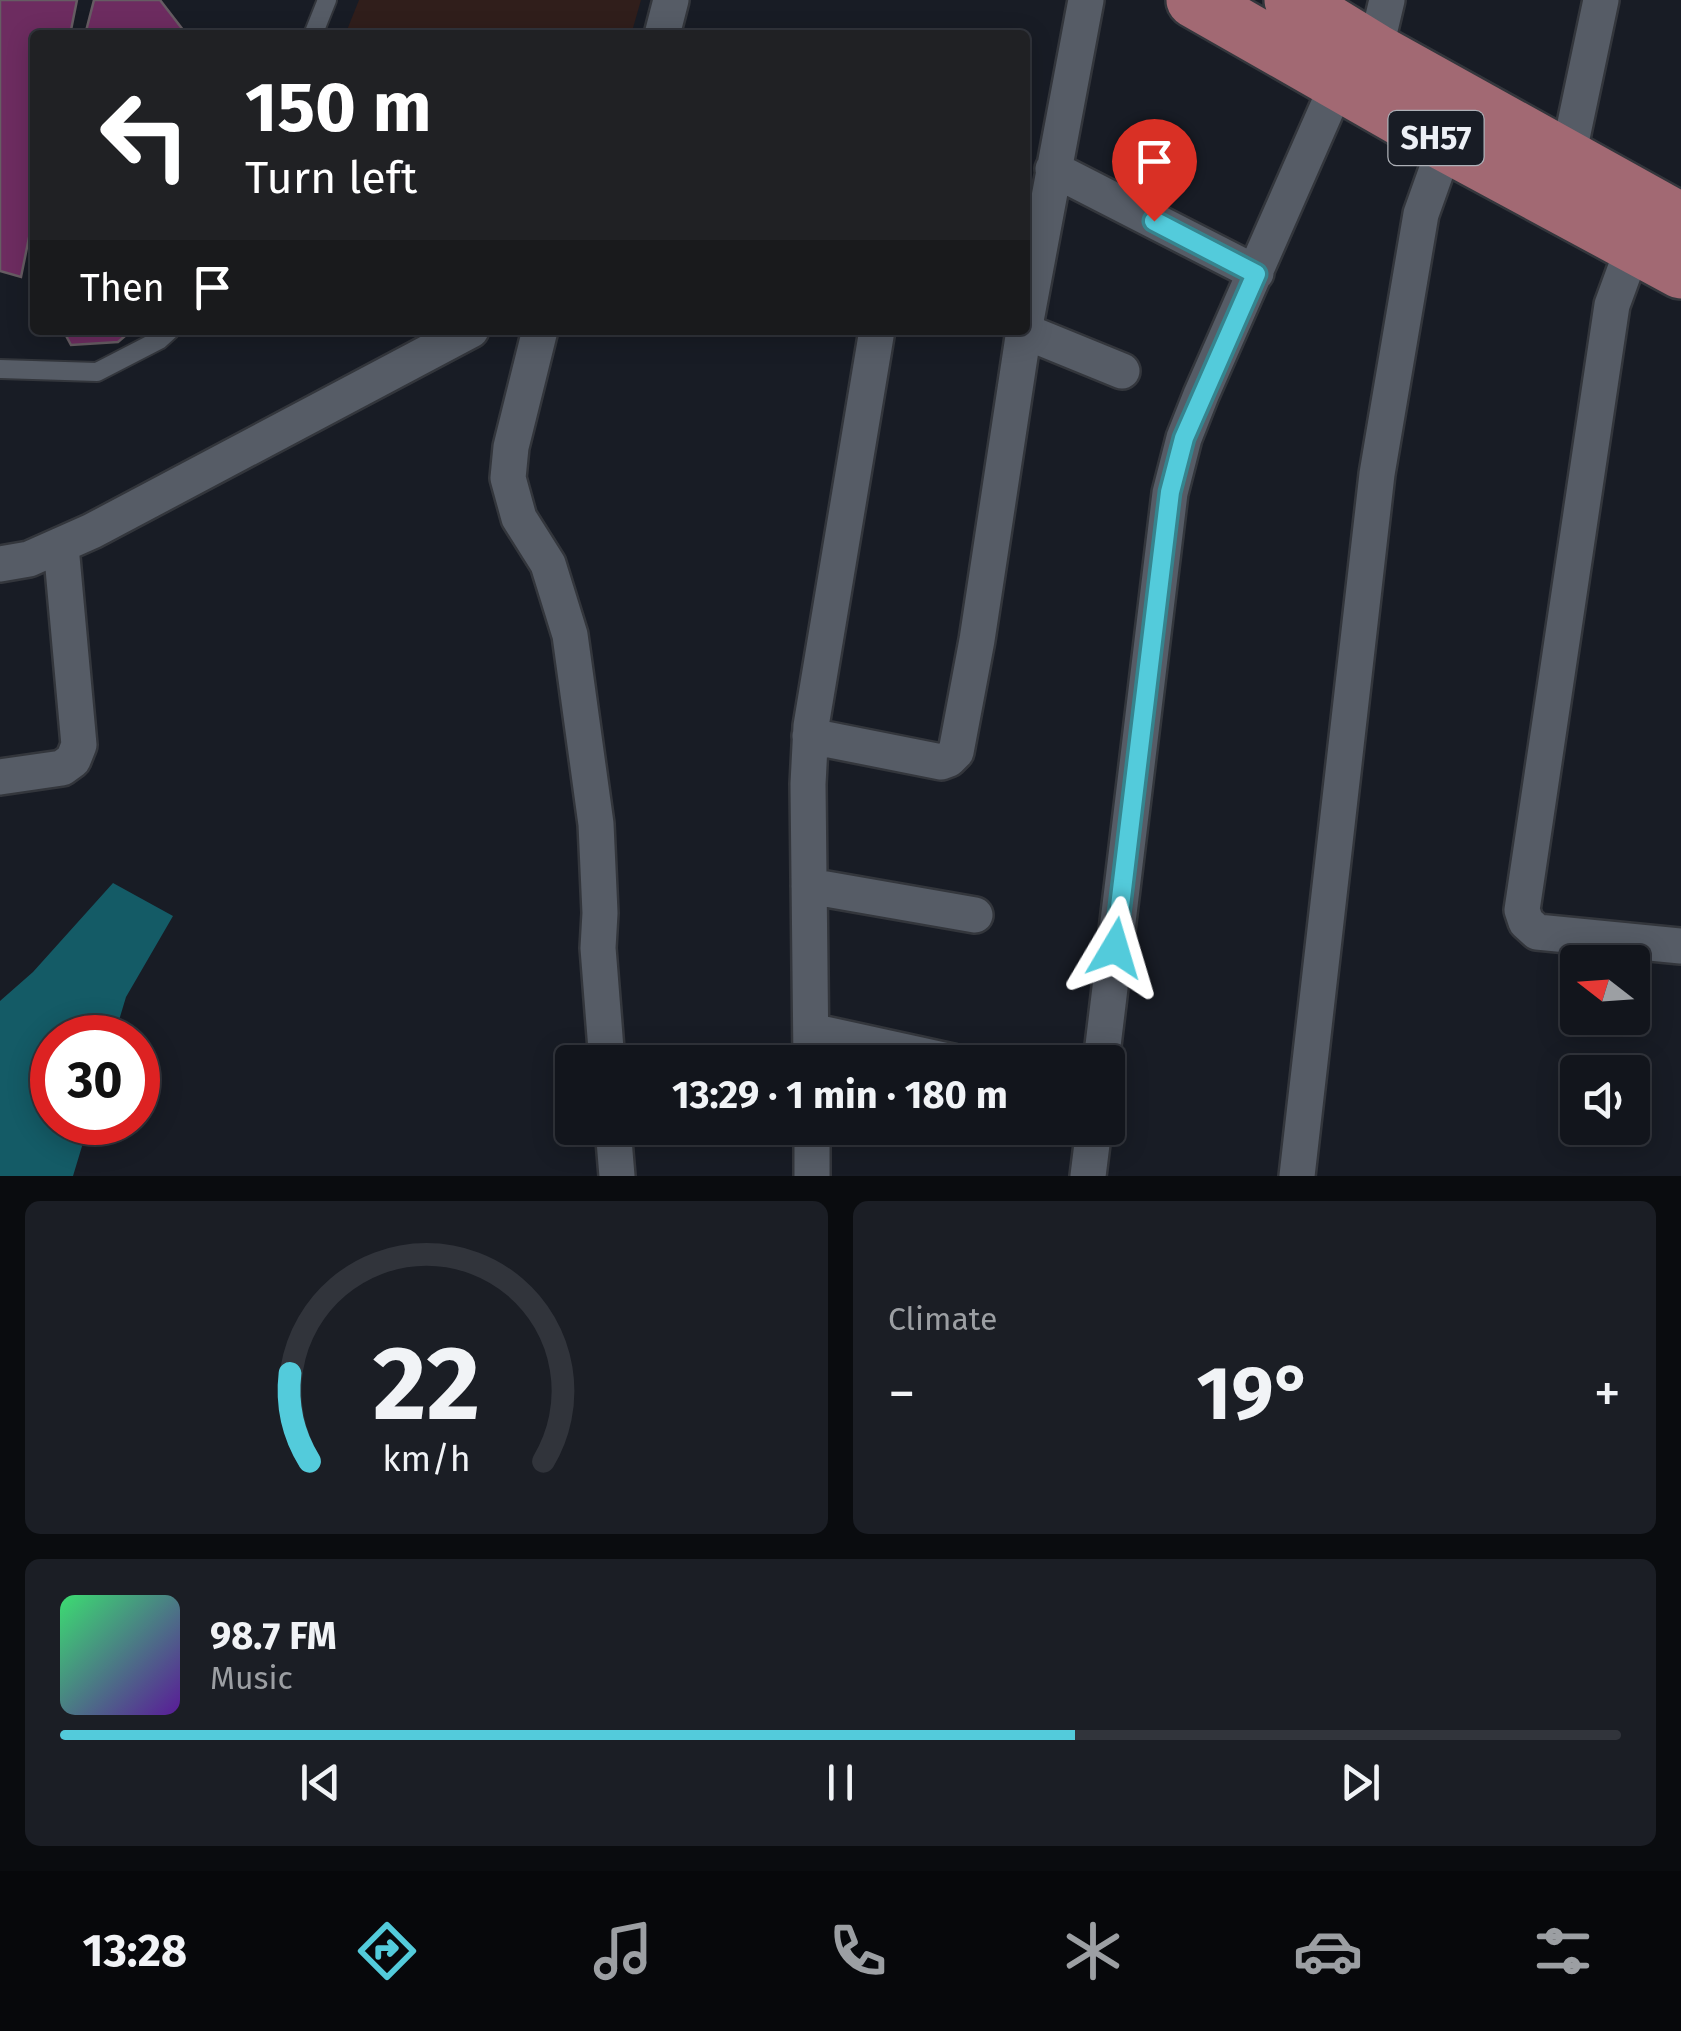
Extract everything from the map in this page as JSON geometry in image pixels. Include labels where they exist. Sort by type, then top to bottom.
[{"type":"main road","name":"SH57","points":[[1194,0],[1367,44],[1446,144],[1657,233]]},
{"type":"main road","name":"SH57","points":[[1292,0],[1568,158],[1657,233],[1681,271]]},
{"type":"street","points":[[663,30],[672,0]]},
{"type":"street","points":[[1030,279],[1045,153],[1086,0]]},
{"type":"street","points":[[1568,158],[1600,0]]},
{"type":"street","points":[[1104,1045],[1170,492],[1184,438],[1256,274],[1367,44]]},
{"type":"street","points":[[1296,1176],[1377,474],[1421,214],[1446,144]]},
{"type":"street","points":[[1045,153],[1256,274]]},
{"type":"street","points":[[1657,233],[1612,305],[1522,910],[1526,922],[1536,932],[1681,946]]},
{"type":"street","points":[[1030,332],[1122,371]]},
{"type":"street","points":[[0,564],[61,546],[462,335]]},
{"type":"street","points":[[539,335],[511,447],[508,478],[519,518],[548,564],[570,635],[596,824],[599,962],[606,1045]]},
{"type":"street","points":[[811,1045],[810,736],[875,335]]},
{"type":"street","points":[[810,736],[941,762],[956,752],[1023,335]]},
{"type":"street","points":[[0,777],[62,768],[73,760],[79,746],[61,546]]},
{"type":"street","points":[[809,886],[975,916]]},
{"type":"street","points":[[614,1145],[617,1176]]},
{"type":"street","points":[[812,1145],[812,1176]]},
{"type":"street","points":[[1088,1176],[1092,1145]]},
{"type":"lane","points":[[315,30],[327,0]]},
{"type":"lane","points":[[0,369],[98,372],[164,335]]},
{"type":"shaded area","points":[[359,0],[641,0],[632,30],[347,30]]},
{"type":"water","points":[[113,883],[173,916],[126,997],[121,1015],[30,1015],[30,1145],[82,1145],[73,1176],[0,1176],[0,1001],[33,972]]},
{"type":"building","points":[[0,0],[77,0],[71,30],[30,30],[30,233],[21,277],[0,271]]},
{"type":"building","points":[[94,0],[160,0],[183,30],[86,30]]},
{"type":"building","points":[[66,335],[126,335],[118,342],[71,345]]},
{"type":"route","points":[[1115,948],[1170,492],[1184,438],[1256,274],[1154,221]]}]
